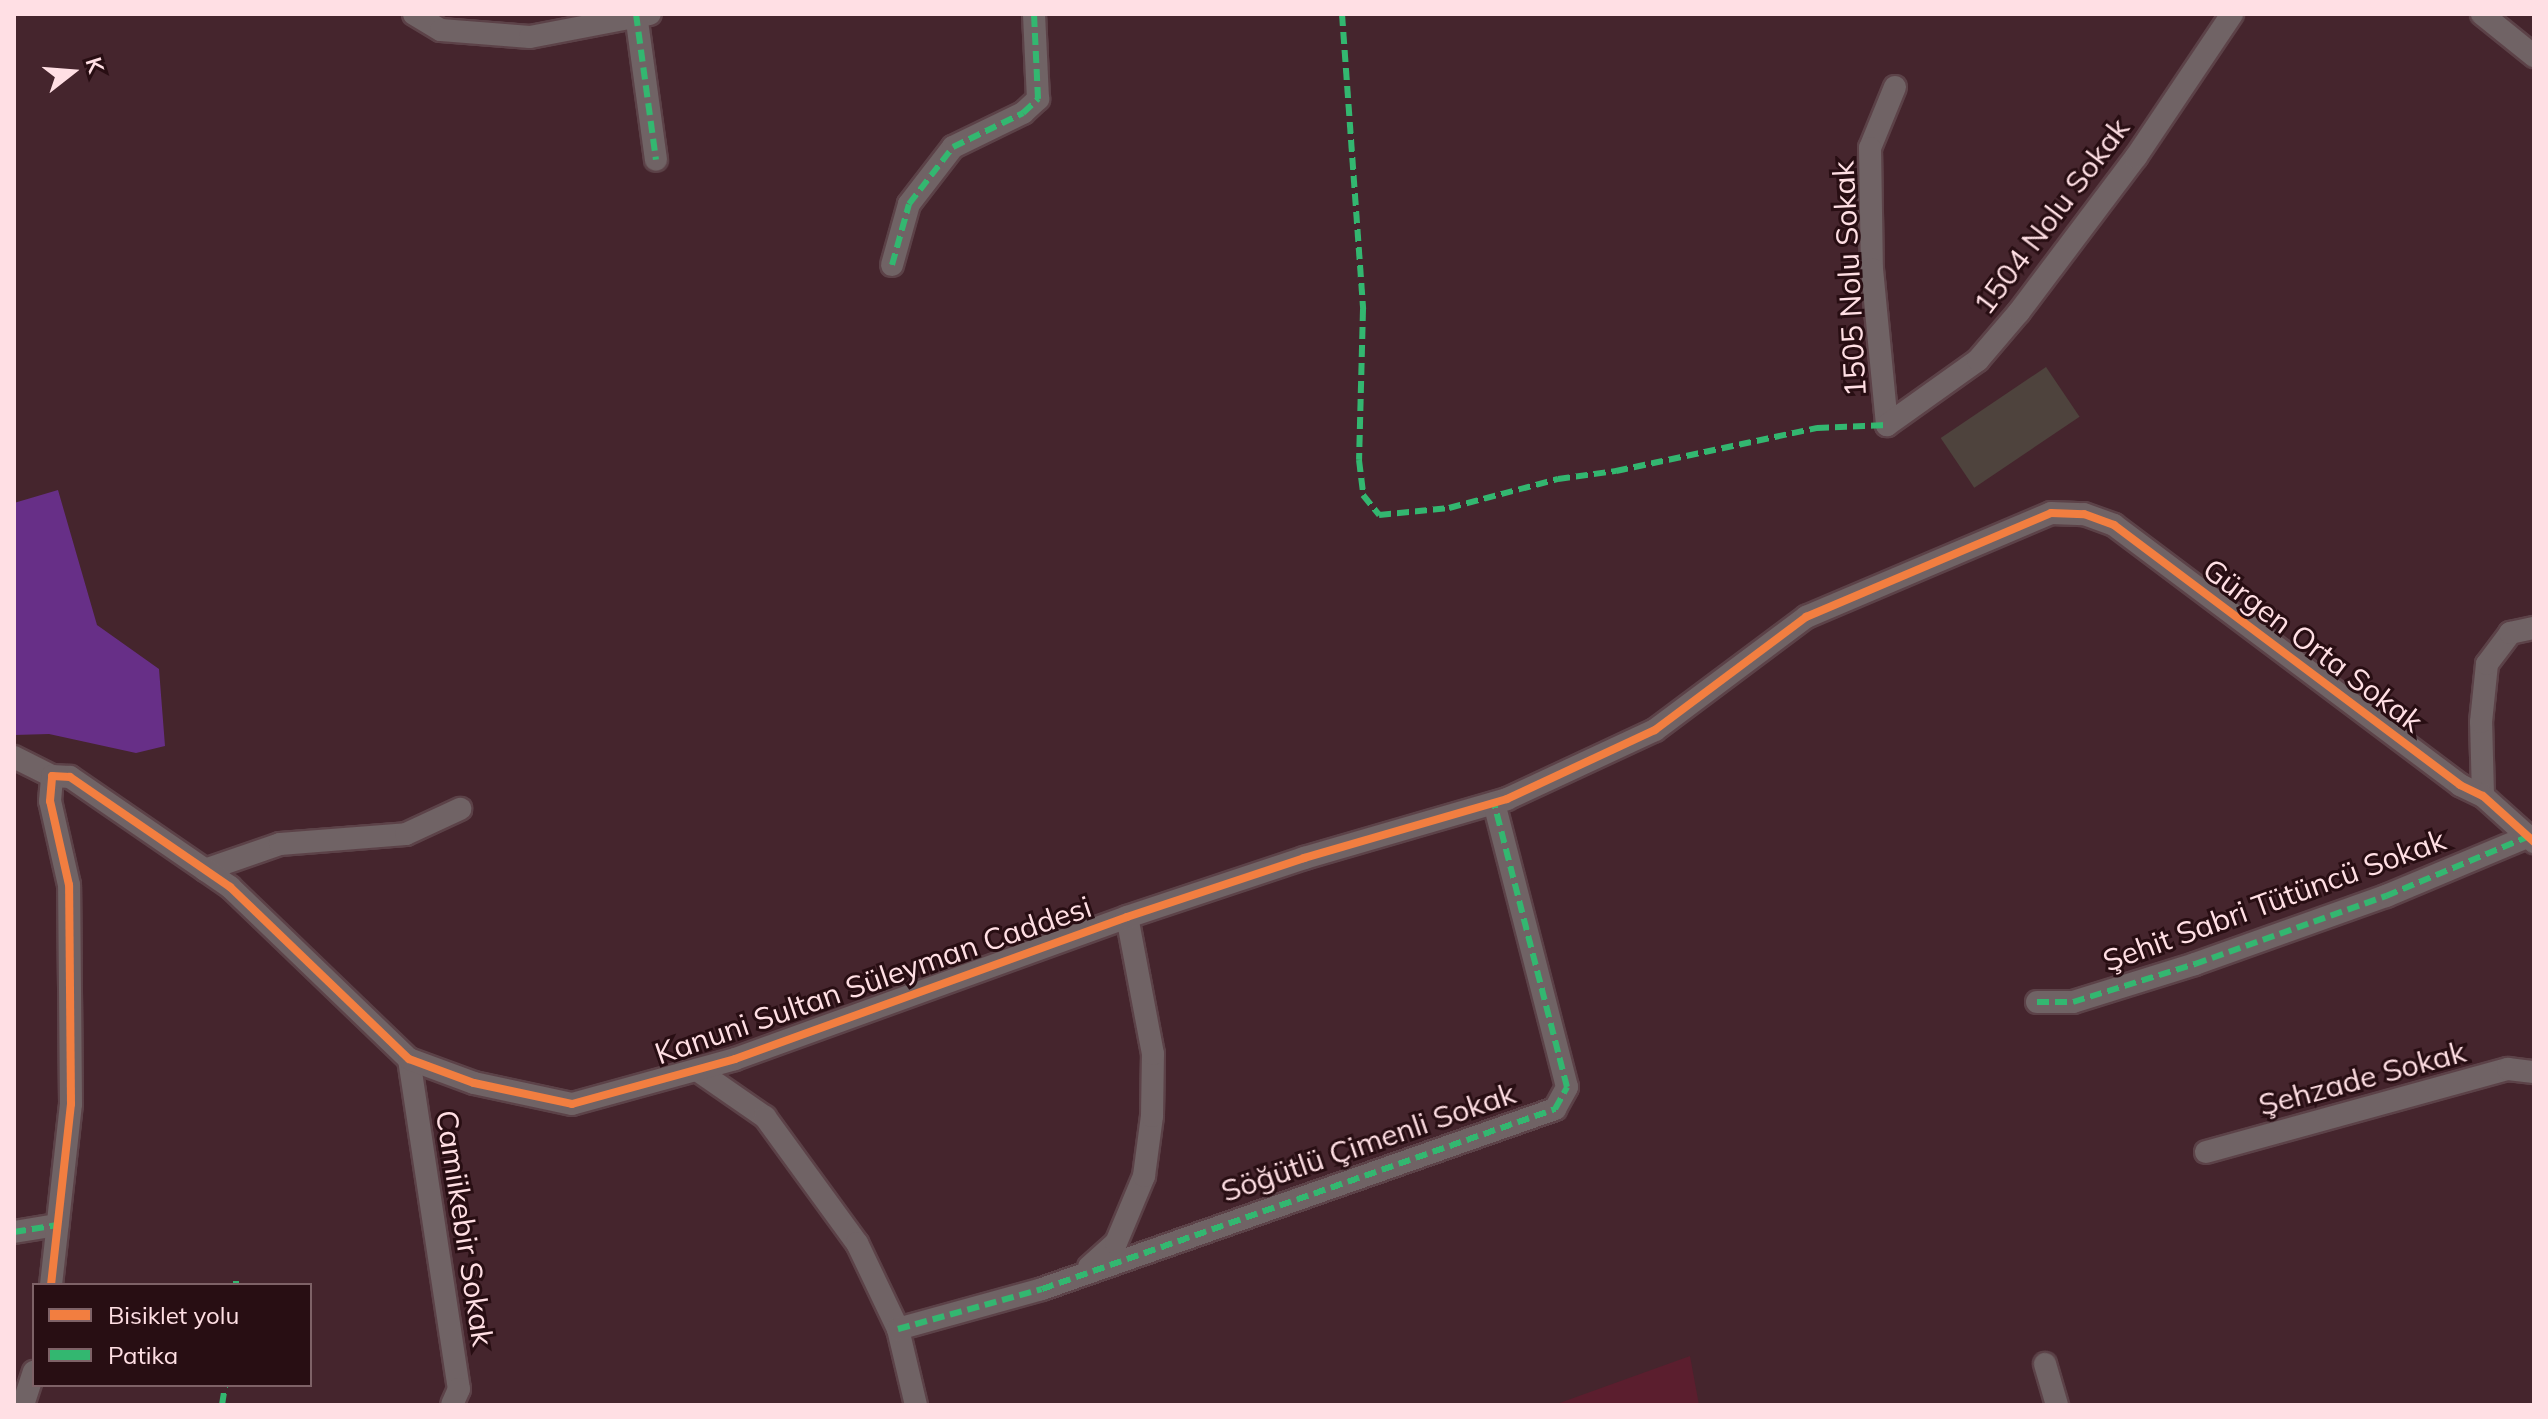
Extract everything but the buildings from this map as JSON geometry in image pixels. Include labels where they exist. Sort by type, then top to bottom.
[{"type":"street","points":[[414,14],[441,30],[530,37],[641,15],[656,160]]},
{"type":"street","points":[[892,265],[909,204],[953,147],[1023,113],[1038,99],[1034,14]]},
{"type":"street","name":"1504 Nolu Sokak","points":[[1887,425],[1978,360],[2019,312],[2136,157],[2232,14]]},
{"type":"street","points":[[2482,14],[2534,56]]},
{"type":"street","name":"1505 Nolu Sokak","points":[[1887,425],[1872,269],[1870,148],[1895,87]]},
{"type":"street","name":"Gürgen Orta Sokak","points":[[2051,513],[2084,514],[2114,525],[2460,785],[2483,796],[2530,840]]},
{"type":"street","name":"Kanuni Sultan Süleyman Caddesi","points":[[14,757],[52,776],[70,777],[230,887],[409,1059],[474,1083],[572,1104],[697,1070],[1127,917],[1304,858],[1494,803],[1655,730],[1806,617],[2051,513]]},
{"type":"street","points":[[2483,796],[2481,722],[2487,664],[2510,633],[2534,628]]},
{"type":"street","points":[[51,1283],[71,1104],[69,901],[50,801],[52,776]]},
{"type":"street","name":"Söğütlü Çimenli Sokak","points":[[898,1329],[1080,1276],[1555,1109],[1567,1087],[1494,803]]},
{"type":"street","points":[[205,870],[280,844],[406,834],[460,809]]},
{"type":"street","name":"Şehit Sabri Tütüncü Sokak","points":[[2037,1002],[2073,1002],[2195,964],[2386,896],[2530,840]]},
{"type":"street","points":[[1080,1276],[1116,1243],[1144,1176],[1152,1116],[1153,1054],[1127,917]]},
{"type":"street","name":"Camiikebir Sokak","points":[[409,1059],[459,1389],[452,1405]]},
{"type":"street","name":"Şehzade Sokak","points":[[2206,1152],[2508,1069],[2534,1072]]},
{"type":"street","points":[[697,1070],[765,1117],[805,1166],[857,1243],[898,1329],[916,1405]]},
{"type":"street","points":[[14,1232],[57,1225]]},
{"type":"street","points":[[2045,1364],[2057,1405]]},
{"type":"street","points":[[23,1405],[32,1378]]},
{"type":"shaded area","points":[[58,490],[97,625],[159,669],[165,746],[136,753],[49,734],[14,735],[14,503]]},
{"type":"shaded area","points":[[1690,1356],[1699,1405],[1554,1405]]},
{"type":"marked path","points":[[636,14],[656,160]]},
{"type":"marked path","points":[[892,265],[909,204],[953,147],[1023,113],[1038,99],[1034,14]]},
{"type":"marked path","points":[[1342,14],[1363,309],[1359,460],[1363,495],[1379,515],[1449,508],[1558,479],[1616,471],[1817,428],[1887,425]]},
{"type":"marked path","points":[[898,1329],[1042,1289],[1555,1109],[1567,1087],[1494,803]]},
{"type":"marked path","points":[[2037,1002],[2073,1002],[2195,964],[2386,896],[2527,837]]},
{"type":"marked path","points":[[14,1232],[57,1225]]},
{"type":"marked path","points":[[222,1405],[225,1387]]},
{"type":"cycle path","points":[[51,1283],[71,1104],[69,885],[50,801],[52,776],[70,777],[230,887],[409,1059],[474,1083],[572,1104],[735,1059],[1127,917],[1304,858],[1507,799],[1655,730],[1806,617],[2051,513],[2084,514],[2114,525],[2460,785],[2483,796],[2534,842]]}]
